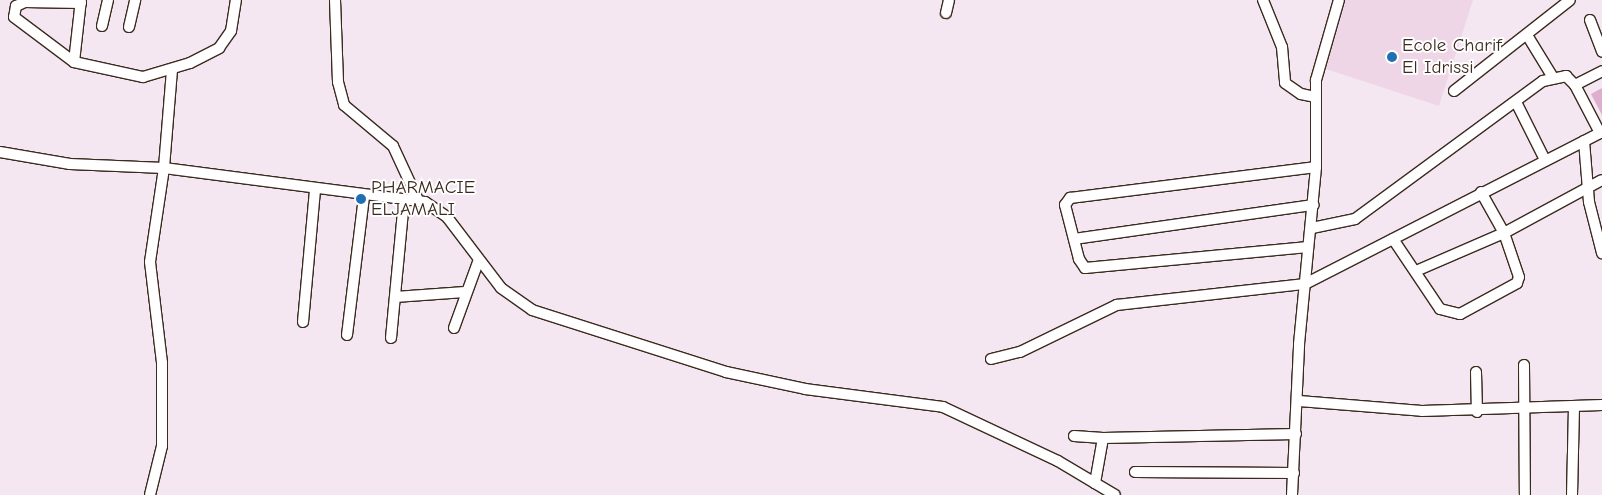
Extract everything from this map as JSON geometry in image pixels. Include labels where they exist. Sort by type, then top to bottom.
[{"type":"street","points":[[102,26],[108,0]]},
{"type":"street","points":[[129,27],[135,0]]},
{"type":"street","points":[[74,62],[81,2],[25,2],[14,14],[19,24],[74,62],[120,76],[143,77],[172,70],[223,44],[231,31],[236,0]]},
{"type":"street","points":[[335,0],[338,82],[344,106],[393,146],[418,200]]},
{"type":"street","points":[[946,14],[949,0]]},
{"type":"street","points":[[1263,0],[1282,47],[1285,83],[1301,94],[1315,97]]},
{"type":"street","points":[[1292,495],[1305,284],[1314,204],[1316,167],[1315,97],[1324,47],[1340,0]]},
{"type":"street","points":[[1454,91],[1528,35],[1570,0]]},
{"type":"street","points":[[1590,20],[1602,52]]},
{"type":"street","points":[[1528,35],[1552,76]]},
{"type":"street","points":[[150,495],[162,446],[162,363],[150,262],[164,168],[172,70]]},
{"type":"street","points":[[1575,85],[1602,70]]},
{"type":"street","points":[[991,359],[1020,352],[1117,306],[1305,284],[1601,132],[1575,85],[1566,76],[1552,76],[1355,219],[1312,228]]},
{"type":"street","points":[[1516,102],[1545,160]]},
{"type":"street","points":[[1584,141],[1589,186],[1602,253]]},
{"type":"street","points":[[0,152],[70,164],[164,168],[315,190],[418,200],[447,217],[478,262],[519,303],[547,317],[726,372],[805,390],[943,407],[996,429],[1115,495]]},
{"type":"street","points":[[1308,247],[1096,269],[1081,266],[1065,205],[1070,198],[1316,167]]},
{"type":"street","points":[[1416,271],[1504,233],[1602,180]]},
{"type":"street","points":[[303,322],[315,190]]},
{"type":"street","points":[[1393,238],[1440,309],[1460,314],[1517,283],[1519,270],[1504,233],[1481,192]]},
{"type":"street","points":[[347,335],[364,196]]},
{"type":"street","points":[[391,338],[404,200]]},
{"type":"street","points":[[1074,239],[1314,204]]},
{"type":"street","points":[[454,328],[465,292],[478,262]]},
{"type":"street","points":[[395,296],[465,292]]},
{"type":"street","points":[[1524,365],[1526,494]]},
{"type":"street","points":[[1476,372],[1477,412]]},
{"type":"street","points":[[1299,401],[1377,410],[1477,412],[1602,405]]},
{"type":"street","points":[[1572,495],[1574,406]]},
{"type":"street","points":[[1074,436],[1103,438],[1296,434]]},
{"type":"street","points":[[1095,483],[1103,438]]},
{"type":"street","points":[[1135,472],[1294,473]]},
{"type":"shaded area","name":"Ecole Charif El Idrissi","points":[[1346,0],[1473,0],[1439,106],[1326,69]]},
{"type":"building","points":[[1602,88],[1602,115],[1591,94]]},
{"type":"place","name":"Ecole Charif El Idrissi","points":[[1392,57]]},
{"type":"place","name":"PHARMACIE ELJAMALI","points":[[361,199]]}]
